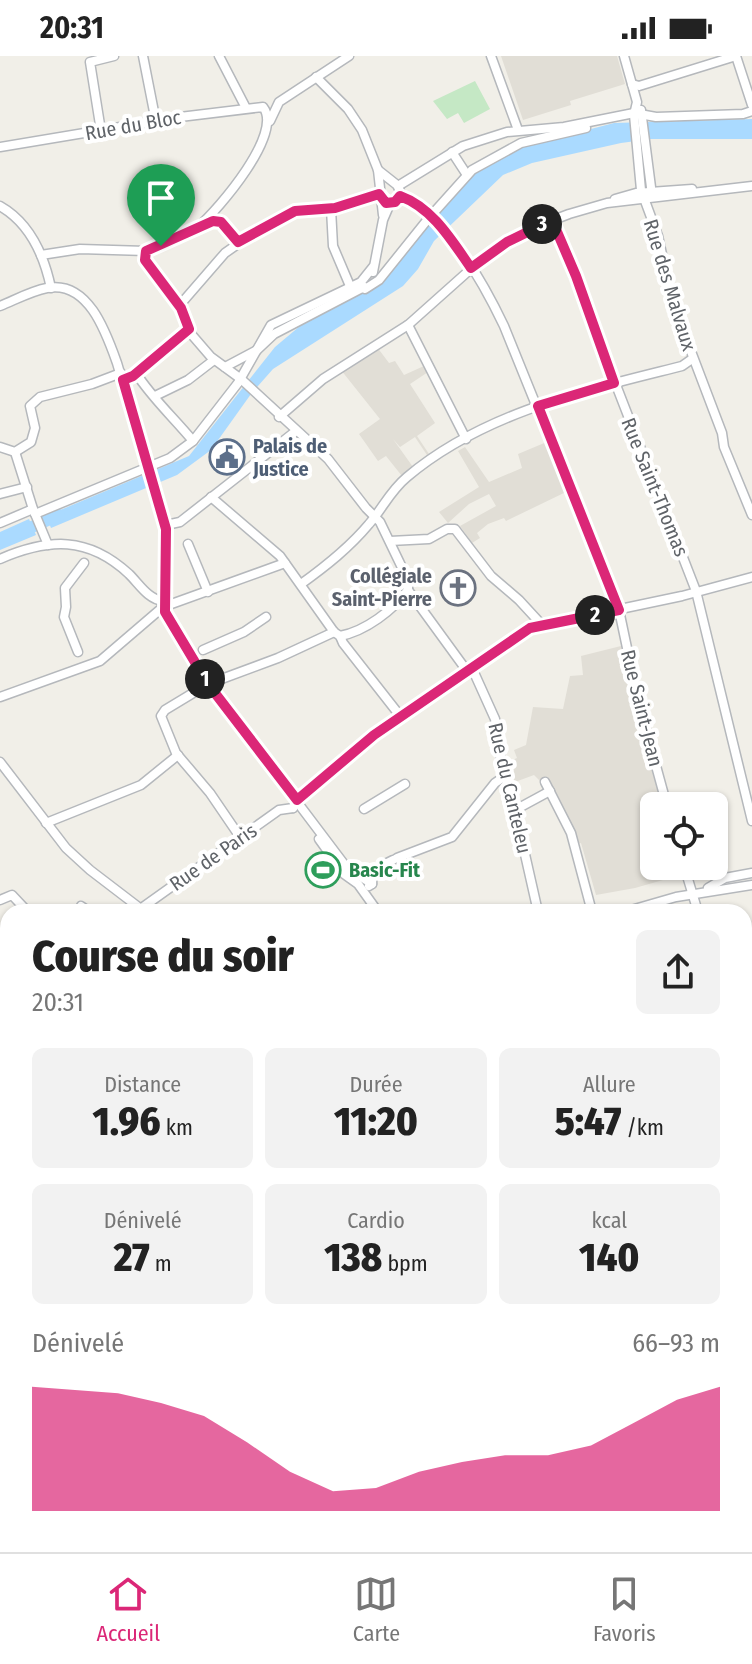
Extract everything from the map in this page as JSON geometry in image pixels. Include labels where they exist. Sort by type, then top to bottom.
[{"type":"street","points":[[101,131],[90,62],[114,56]]},
{"type":"street","points":[[143,56],[156,122]]},
{"type":"street","points":[[219,56],[246,108]]},
{"type":"street","points":[[198,227],[223,200],[255,154],[279,102],[349,56]]},
{"type":"street","points":[[491,56],[518,130]]},
{"type":"street","name":"Rue des Malvaux","points":[[624,56],[638,92],[647,195],[672,301],[752,515]]},
{"type":"street","points":[[636,85],[735,56],[752,105]]},
{"type":"street","points":[[316,77],[359,123],[378,170],[383,220]]},
{"type":"street","name":"Rue du Bloc","points":[[0,147],[259,106],[265,108],[269,126]]},
{"type":"street","points":[[225,367],[257,350],[274,334],[370,281],[383,220],[397,189],[452,152],[482,139],[518,130],[571,126],[615,116],[639,118],[743,114],[752,111]]},
{"type":"street","points":[[362,288],[379,280],[467,175],[521,143],[610,122],[615,116]]},
{"type":"street","points":[[452,152],[467,175]]},
{"type":"street","name":"Rue Saint-Jean","points":[[378,170],[445,231],[499,315],[619,610],[640,711],[663,792]]},
{"type":"street","points":[[380,195],[384,184],[397,189]]},
{"type":"street","points":[[279,417],[323,379],[408,325],[471,268],[507,242],[552,220],[607,203],[647,195],[752,186]]},
{"type":"street","points":[[380,195],[391,204]]},
{"type":"street","points":[[179,306],[216,262],[238,242],[295,211],[331,209],[380,195]]},
{"type":"street","points":[[0,206],[24,226],[41,255],[51,288]]},
{"type":"street","points":[[331,209],[335,251],[350,286]]},
{"type":"street","name":"Rue Saint-Thomas","points":[[552,220],[696,591],[752,821]]},
{"type":"street","points":[[41,255],[80,249],[146,251],[198,227],[219,221],[238,242]]},
{"type":"street","name":"Rue du Canteleu","points":[[146,251],[145,260],[179,306],[189,329],[214,360],[242,380],[279,417],[324,454],[375,516],[408,580],[408,590],[470,670],[495,719],[506,781],[536,904]]},
{"type":"street","points":[[0,523],[35,514],[177,455],[193,441],[242,380],[265,333],[274,323],[365,279],[373,267]]},
{"type":"street","points":[[0,306],[51,288],[74,292],[85,300],[109,340],[166,525],[167,565],[163,604]]},
{"type":"street","points":[[408,325],[466,439]]},
{"type":"street","points":[[1,449],[15,452],[33,439],[35,428],[30,406],[35,400],[136,373],[189,329]]},
{"type":"street","points":[[301,584],[339,557],[401,482],[466,439],[538,406],[682,366],[692,359]]},
{"type":"street","points":[[155,396],[183,383],[214,360]]},
{"type":"street","points":[[682,366],[696,371]]},
{"type":"street","points":[[136,373],[146,389],[193,441]]},
{"type":"street","points":[[127,393],[146,389]]},
{"type":"street","points":[[166,525],[180,522],[296,431]]},
{"type":"street","points":[[15,452],[48,545]]},
{"type":"street","points":[[0,493],[27,487]]},
{"type":"street","points":[[211,497],[285,563],[401,717]]},
{"type":"street","points":[[390,541],[429,539],[447,529],[455,529],[491,576],[542,625]]},
{"type":"street","points":[[188,544],[208,592]]},
{"type":"street","points":[[0,559],[28,547],[75,545],[96,552],[127,572],[151,597],[163,604],[197,653],[208,684],[295,804],[347,868],[369,886],[373,870],[380,865],[452,837],[497,781],[506,781]]},
{"type":"street","points":[[80,661],[64,617],[65,588],[84,563]]},
{"type":"street","points":[[0,697],[80,661],[109,655],[163,604],[208,592],[285,563]]},
{"type":"street","name":"Rue de Paris","points":[[146,904],[281,809],[295,804],[364,742],[530,628],[752,577]]},
{"type":"street","points":[[240,837],[210,793],[178,755],[161,714],[208,684],[337,634],[351,633],[379,618],[408,590]]},
{"type":"street","points":[[197,653],[244,632],[266,617]]},
{"type":"street","points":[[46,823],[141,785],[178,755]]},
{"type":"street","points":[[0,762],[66,848],[131,904]]},
{"type":"street","points":[[545,782],[571,833],[590,904]]},
{"type":"street","points":[[364,809],[405,784]]},
{"type":"street","points":[[515,810],[550,791]]},
{"type":"street","points":[[295,804],[344,874],[358,884],[372,904]]},
{"type":"street","points":[[696,893],[725,878],[752,873]]},
{"type":"street","points":[[690,880],[697,904]]},
{"type":"street","points":[[654,904],[696,893],[752,885]]},
{"type":"street","points":[[0,900],[12,895],[20,904]]},
{"type":"shaded area","points":[[501,56],[617,56],[625,84],[523,120]]},
{"type":"shaded area","points":[[377,347],[389,363],[395,361],[404,375],[424,366],[428,372],[410,384],[435,423],[417,436],[429,454],[415,437],[400,447],[393,439],[413,467],[402,476],[386,456],[378,461],[359,434],[380,419],[341,370]]},
{"type":"shaded area","points":[[549,441],[568,491],[506,521],[504,518],[488,524],[477,533],[480,538],[472,543],[460,526],[496,506],[489,494],[469,504],[448,523],[439,512],[479,487],[458,451],[465,447],[489,482],[522,468],[518,454]]},
{"type":"shaded area","points":[[621,646],[660,792],[640,792],[640,880],[663,880],[596,895],[581,843],[577,844],[542,783],[534,775],[515,782],[508,762],[517,758],[514,750],[526,745],[533,707],[563,709],[570,676],[583,675],[581,656]]},
{"type":"green space","points":[[475,81],[490,109],[464,123],[458,113],[447,119],[433,101]]},
{"type":"water","points":[[752,119],[752,139],[651,139],[621,143],[532,163],[503,175],[434,241],[418,269],[403,286],[273,369],[211,450],[177,475],[51,528],[46,516],[189,456],[275,347],[300,326],[373,287],[472,172],[522,147],[614,123]]},
{"type":"water","points":[[29,519],[36,535],[0,550],[0,532]]},
{"type":"waterway","points":[[0,541],[59,515]]},
{"type":"place","name":"Palais de Justice","points":[[227,457]]},
{"type":"place","name":"Collégiale Saint-Pierre","points":[[458,588]]},
{"type":"place","name":"Basic-Fit","points":[[323,870]]},
{"type":"route","points":[[379,194],[386,203],[395,202],[400,196],[419,206],[445,231],[471,268],[527,230],[552,220],[566,259],[576,276],[614,383],[538,406],[619,610],[530,628],[374,735],[297,800],[208,684],[163,607],[166,529],[123,380],[133,376],[189,329],[181,308],[145,260],[146,251],[161,246],[216,220],[238,242],[295,211],[335,208],[379,194]]}]
